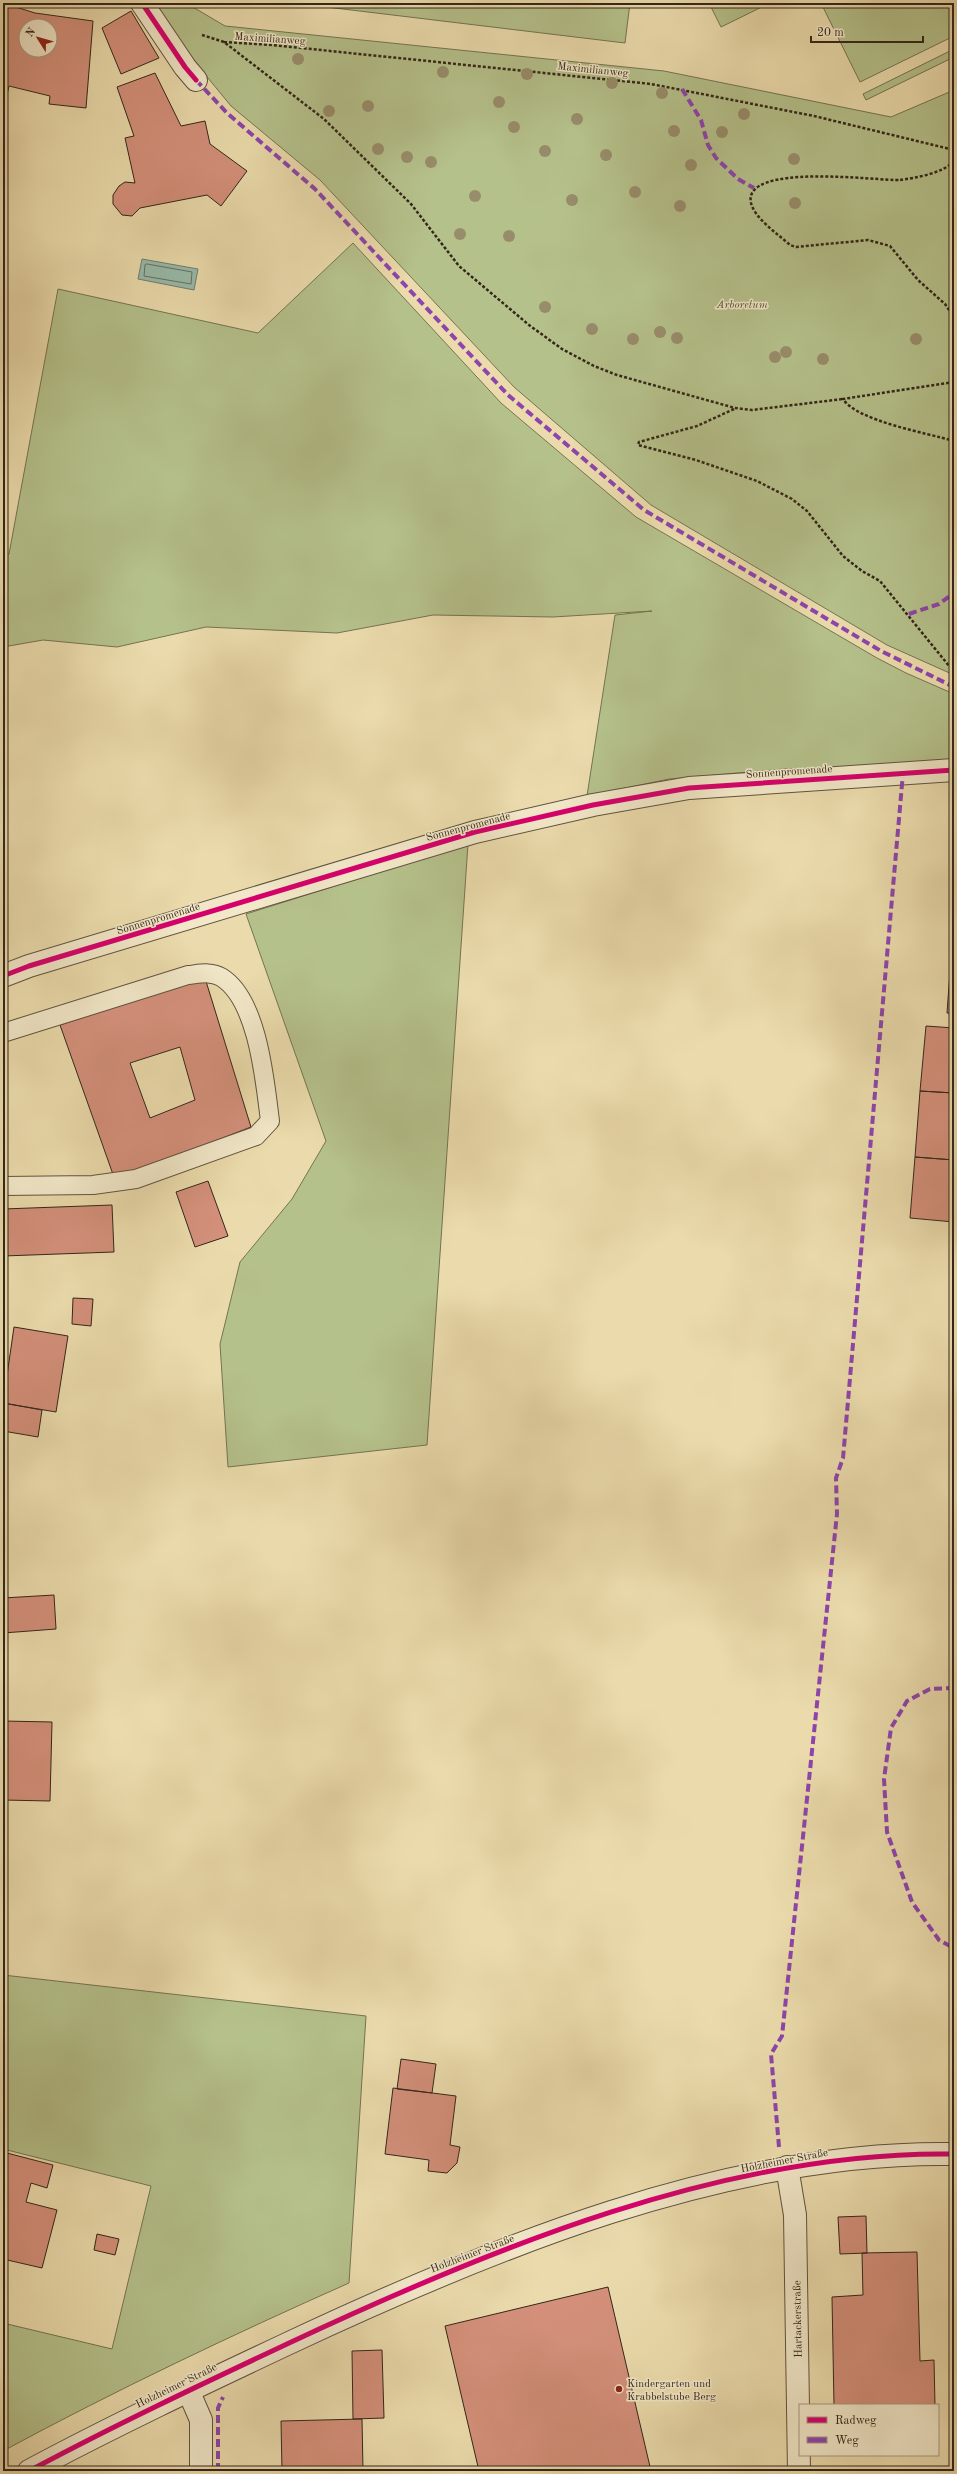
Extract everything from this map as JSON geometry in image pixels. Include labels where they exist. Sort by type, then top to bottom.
[{"type":"street","points":[[142,3],[185,67],[196,80]]},
{"type":"street","name":"Sonnenpromenade","points":[[3,976],[36,964],[475,832],[593,805],[689,788],[954,770]]},
{"type":"street","name":"Holzheimer Straße","points":[[29,2471],[188,2390],[388,2297],[475,2261],[564,2229],[658,2198],[787,2167],[857,2156],[954,2154]]},
{"type":"street","name":"Hartackerstraße","points":[[787,2167],[795,2215],[799,2471]]},
{"type":"street","points":[[188,2390],[201,2420],[202,2471]]},
{"type":"lane","points":[[3,1033],[188,975],[206,973],[220,976],[240,996],[247,1011],[258,1048],[270,1121],[256,1136],[136,1179],[93,1185],[3,1186]]},
{"type":"path","points":[[954,161],[950,165],[932,172],[901,180],[826,177],[767,181],[754,188],[751,195],[751,203],[760,217],[790,245],[796,247],[868,240],[890,246],[897,252],[918,280],[945,304],[950,313],[954,333]]},
{"type":"path","points":[[954,382],[843,399],[752,410],[734,408],[697,426],[639,442],[638,445],[696,460],[757,480],[792,499],[807,511],[843,556],[862,571],[880,581],[954,672]]},
{"type":"path","points":[[843,399],[846,404],[861,414],[954,441]]},
{"type":"green space","name":"Arboretum","points":[[153,3],[186,3],[225,26],[664,71],[891,117],[954,90],[954,675],[887,645],[651,505],[514,387],[320,180],[231,106],[180,44]]},
{"type":"green space","points":[[293,3],[630,3],[625,43]]},
{"type":"green space","points":[[709,3],[770,3],[721,27]]},
{"type":"green space","points":[[821,3],[954,3],[954,36],[860,82]]},
{"type":"green space","points":[[954,49],[954,57],[866,100],[863,94]]},
{"type":"green space","points":[[353,243],[501,403],[636,517],[877,658],[906,673],[954,694],[954,759],[875,767],[784,769],[669,779],[587,796],[615,615],[652,611],[553,617],[433,615],[337,633],[206,627],[117,647],[43,640],[3,647],[3,554],[9,554],[58,289],[258,333]]},
{"type":"green space","points":[[468,844],[427,1445],[228,1467],[220,1344],[240,1262],[292,1199],[326,1141],[246,914]]},
{"type":"green space","points":[[3,1975],[366,2016],[349,2283],[174,2364],[88,2406],[3,2451],[3,2323],[112,2349],[151,2186],[3,2149]]},
{"type":"water","points":[[142,259],[198,269],[194,290],[138,279]]},
{"type":"building","points":[[3,3],[35,13],[93,21],[86,108],[49,104],[50,96],[9,86],[7,95],[3,94]]},
{"type":"building","points":[[131,11],[159,58],[121,74],[102,28]]},
{"type":"building","points":[[155,73],[181,126],[205,121],[210,144],[247,171],[221,206],[207,195],[140,208],[132,216],[122,215],[113,204],[113,195],[119,186],[125,182],[135,183],[125,138],[134,136],[117,87]]},
{"type":"building","points":[[952,944],[954,944],[954,1014],[947,1013]]},
{"type":"building","points":[[205,978],[251,1127],[115,1180],[60,1025]],"holes":[[[180,1047],[195,1100],[150,1118],[130,1063]]]},
{"type":"building","points":[[926,1026],[954,1028],[954,1093],[920,1091]]},
{"type":"building","points":[[920,1091],[954,1093],[954,1160],[915,1157]]},
{"type":"building","points":[[915,1157],[954,1160],[954,1222],[910,1218]]},
{"type":"building","points":[[208,1181],[228,1236],[195,1247],[176,1192]]},
{"type":"building","points":[[112,1205],[114,1252],[3,1256],[3,1209]]},
{"type":"building","points":[[73,1298],[93,1299],[91,1326],[72,1324]]},
{"type":"building","points":[[14,1327],[68,1336],[56,1412],[3,1403]]},
{"type":"building","points":[[3,1403],[42,1410],[38,1437],[3,1431]]},
{"type":"building","points":[[54,1595],[56,1629],[3,1633],[3,1598]]},
{"type":"building","points":[[3,1721],[52,1722],[50,1801],[3,1800]]},
{"type":"building","points":[[401,2059],[436,2064],[432,2093],[397,2089]]},
{"type":"building","points":[[393,2088],[456,2096],[450,2145],[460,2147],[457,2163],[447,2173],[428,2171],[429,2160],[385,2154]]},
{"type":"building","points":[[3,2152],[53,2165],[47,2188],[31,2183],[26,2202],[57,2210],[42,2268],[3,2259]]},
{"type":"building","points":[[866,2216],[867,2253],[840,2254],[838,2217]]},
{"type":"building","points":[[97,2234],[119,2239],[115,2255],[94,2250]]},
{"type":"building","points":[[917,2252],[920,2361],[934,2360],[935,2404],[834,2404],[832,2297],[863,2295],[862,2253]]},
{"type":"building","points":[[608,2287],[651,2471],[479,2471],[445,2326]]},
{"type":"building","points":[[382,2350],[384,2418],[353,2419],[352,2351]]},
{"type":"building","points":[[362,2419],[363,2471],[282,2471],[281,2421]]},
{"type":"marked path","points":[[196,80],[227,113],[315,189],[508,395],[644,510],[881,651],[954,687]]},
{"type":"marked path","points":[[682,89],[701,120],[708,145],[716,158],[738,179],[754,188]]},
{"type":"marked path","points":[[909,614],[939,604],[954,593]]},
{"type":"marked path","points":[[779,2147],[771,2054],[782,2036],[837,1514],[836,1478],[843,1458],[903,773]]},
{"type":"marked path","points":[[954,1688],[930,1689],[907,1701],[891,1728],[884,1779],[887,1832],[912,1902],[939,1940],[954,1948]]},
{"type":"marked path","points":[[950,2189],[954,2188]]},
{"type":"marked path","points":[[218,2471],[218,2408],[223,2397]]},
{"type":"cycle path","points":[[142,3],[185,67],[196,80]]},
{"type":"cycle path","points":[[3,976],[29,966],[475,832],[593,805],[689,788],[954,770]]},
{"type":"cycle path","points":[[29,2471],[157,2406],[364,2308],[527,2241],[612,2212],[697,2187],[783,2169],[869,2157],[954,2154]]},
{"type":"place","name":"Kindergarten und Krabbelstube Berg","points":[[619,2389]]}]
